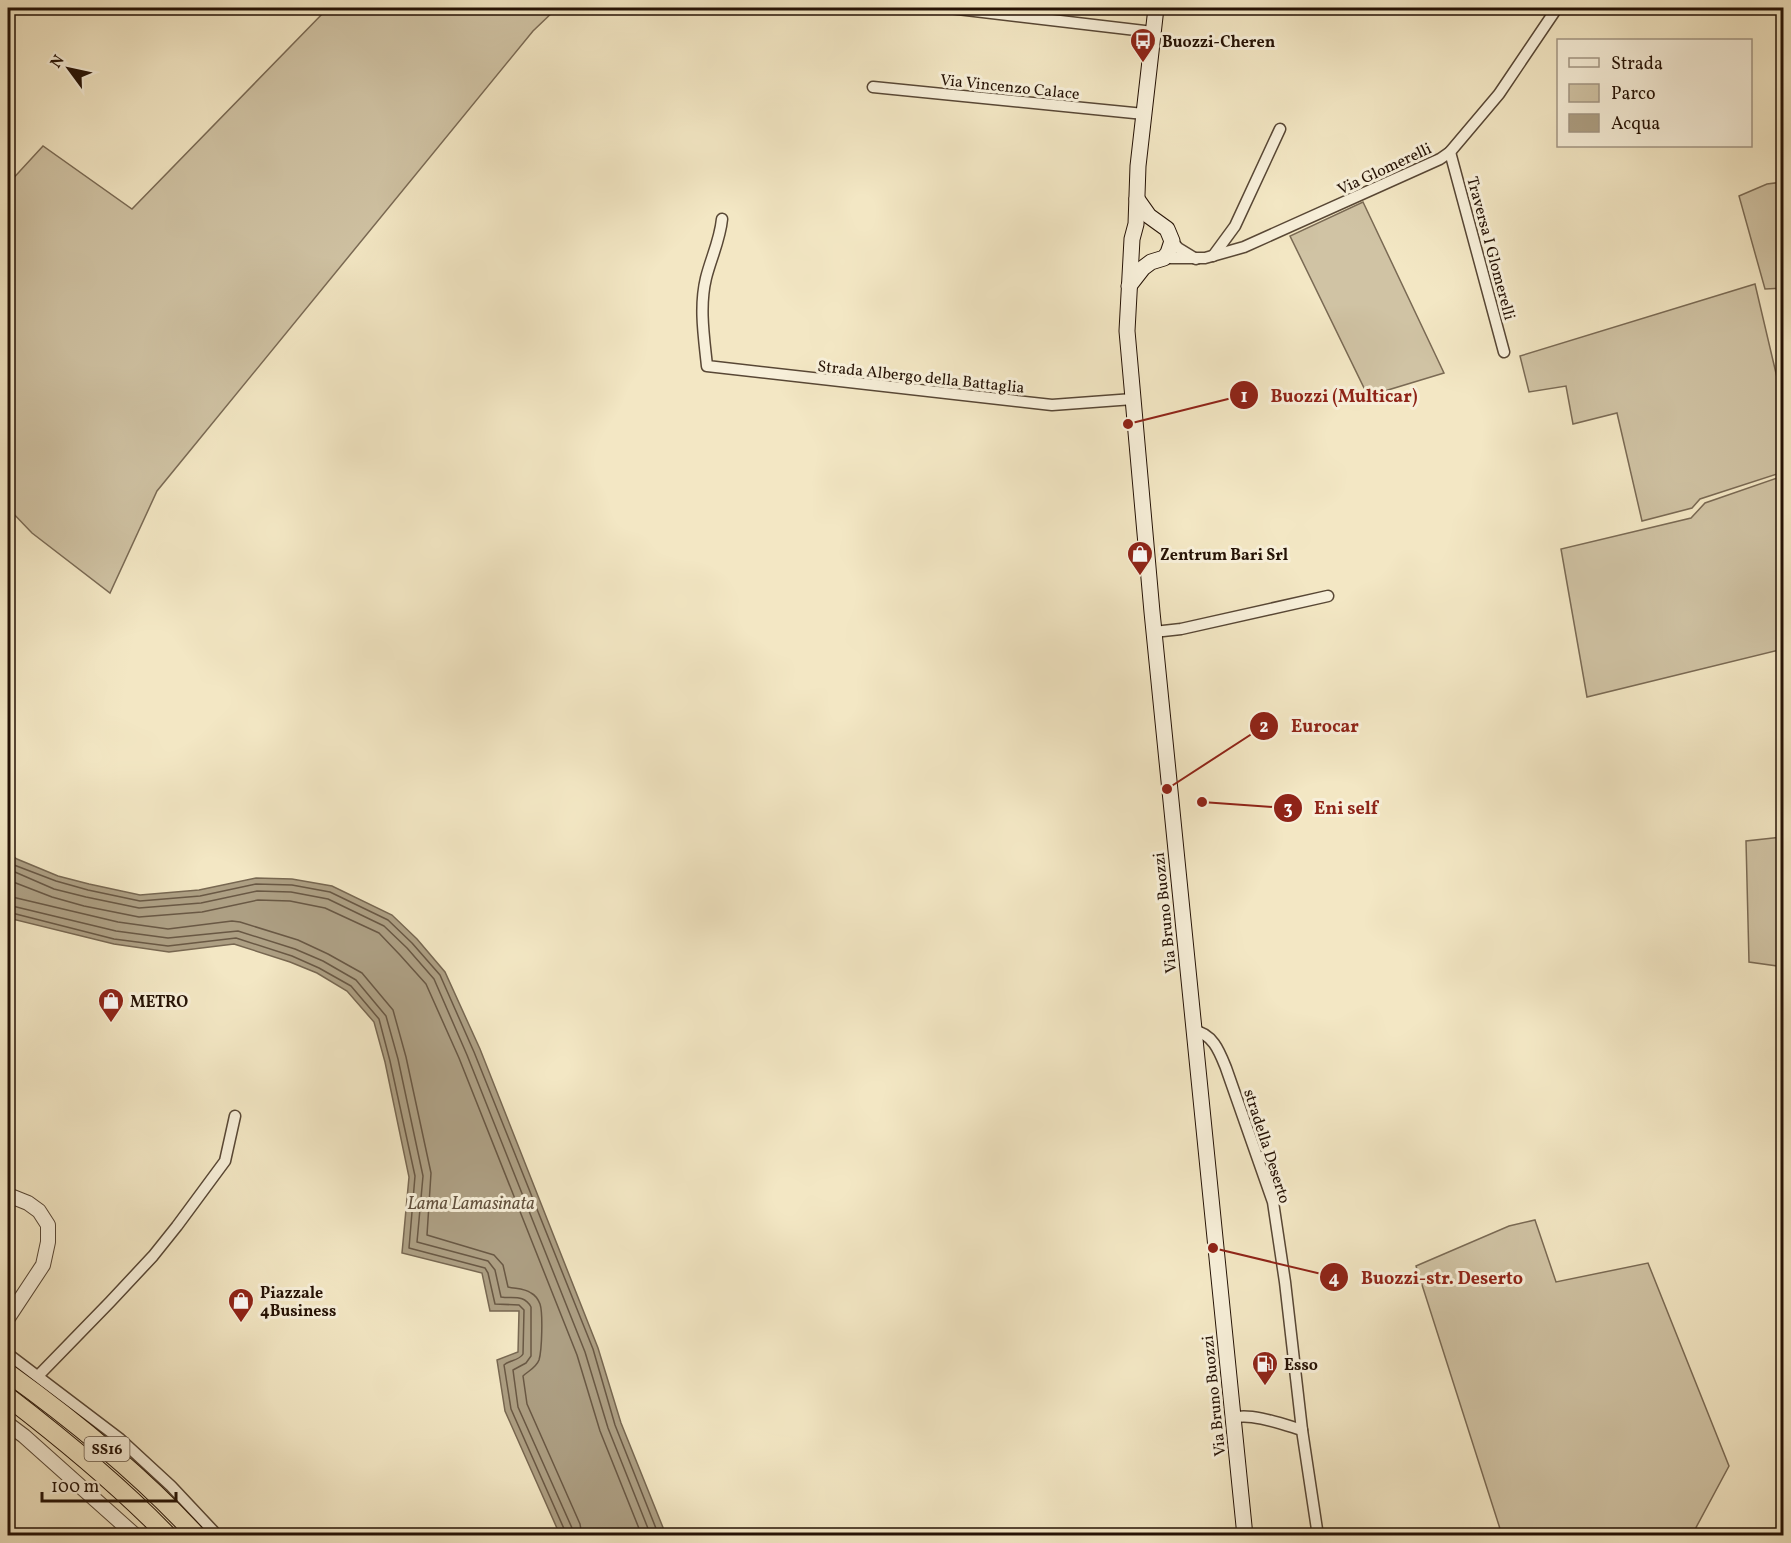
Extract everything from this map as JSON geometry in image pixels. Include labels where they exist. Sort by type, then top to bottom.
[{"type":"highway","name":"SS16","points":[[11,1369],[46,1401],[107,1449],[197,1536]]},
{"type":"highway","name":"SS16","points":[[8,1397],[64,1440],[146,1512],[168,1536]]},
{"type":"main road","points":[[1129,286],[1140,271],[1168,253],[1172,241],[1167,229],[1143,210],[1137,199],[1156,8]]},
{"type":"main road","name":"Via Bruno Buozzi","points":[[1137,199],[1127,331],[1154,632],[1245,1536]]},
{"type":"main road","points":[[1156,222],[1143,224],[1134,239],[1139,257],[1157,260]]},
{"type":"street","points":[[950,8],[1021,12],[1153,32]]},
{"type":"street","name":"Via Glomerelli","points":[[1157,260],[1213,257],[1244,247],[1440,159],[1450,152],[1498,94],[1557,8]]},
{"type":"street","name":"Via Vincenzo Calace","points":[[873,87],[1144,114]]},
{"type":"street","points":[[1213,257],[1235,226],[1280,129]]},
{"type":"street","name":"Traversa I Glomerelli","points":[[1450,152],[1504,352]]},
{"type":"street","name":"Strada Albergo della Battaglia","points":[[722,219],[721,235],[712,254],[705,280],[702,307],[707,366],[1052,405],[1133,399]]},
{"type":"street","points":[[1235,226],[1236,239],[1244,247]]},
{"type":"street","points":[[1172,241],[1178,248],[1196,259]]},
{"type":"street","points":[[1154,632],[1328,596]]},
{"type":"street","name":"stradella Deserto","points":[[1194,1031],[1202,1032],[1217,1047],[1273,1202],[1284,1272],[1302,1431],[1318,1536]]},
{"type":"street","points":[[38,1376],[153,1256],[177,1226],[225,1161],[235,1116]]},
{"type":"street","points":[[8,1195],[39,1211],[48,1225],[48,1242],[43,1265],[8,1318]]},
{"type":"street","points":[[8,1354],[11,1369],[38,1376],[120,1439],[171,1486],[218,1536]]},
{"type":"street","points":[[1233,1418],[1240,1416],[1258,1419],[1302,1431]]},
{"type":"street","points":[[8,1424],[33,1443],[136,1536]]},
{"type":"green space","points":[[328,8],[557,8],[533,31],[157,491],[110,593],[32,533],[8,508],[8,184],[43,146],[132,209]]},
{"type":"green space","points":[[1783,182],[1783,288],[1765,289],[1739,196],[1767,184]]},
{"type":"green space","points":[[1363,202],[1444,373],[1368,396],[1290,236]]},
{"type":"green space","points":[[1755,284],[1783,403],[1783,472],[1700,499],[1692,508],[1642,521],[1617,413],[1573,424],[1566,386],[1529,392],[1520,356]]},
{"type":"green space","points":[[1783,476],[1783,649],[1587,697],[1561,549],[1691,518],[1705,503]]},
{"type":"green space","points":[[1784,837],[1783,984],[1777,966],[1749,962],[1746,841]]},
{"type":"green space","points":[[1535,1220],[1556,1282],[1648,1263],[1729,1466],[1692,1535],[1502,1535],[1416,1266],[1509,1226]]},
{"type":"water","name":"Lama Lamasinata","points":[[8,853],[58,876],[140,895],[199,890],[256,878],[292,879],[332,886],[392,915],[417,939],[445,972],[480,1049],[598,1348],[621,1423],[666,1535],[560,1535],[505,1411],[497,1360],[518,1352],[519,1311],[490,1311],[482,1273],[402,1253],[409,1177],[385,1062],[374,1022],[347,991],[317,973],[234,944],[169,952],[114,944],[8,918]]},
{"type":"place","name":"Buozzi-Cheren","points":[[1143,64]]},
{"type":"place","name":"Buozzi (Multicar)","points":[[1128,424]]},
{"type":"place","name":"Zentrum Bari Srl","points":[[1140,577]]},
{"type":"place","name":"Eurocar","points":[[1167,789]]},
{"type":"place","name":"Eni self","points":[[1202,802]]},
{"type":"place","name":"METRO","points":[[111,1024]]},
{"type":"place","name":"Buozzi-str. Deserto","points":[[1213,1248]]},
{"type":"place","name":"Piazzale 4Business","points":[[241,1324]]},
{"type":"place","name":"Esso","points":[[1265,1387]]}]
